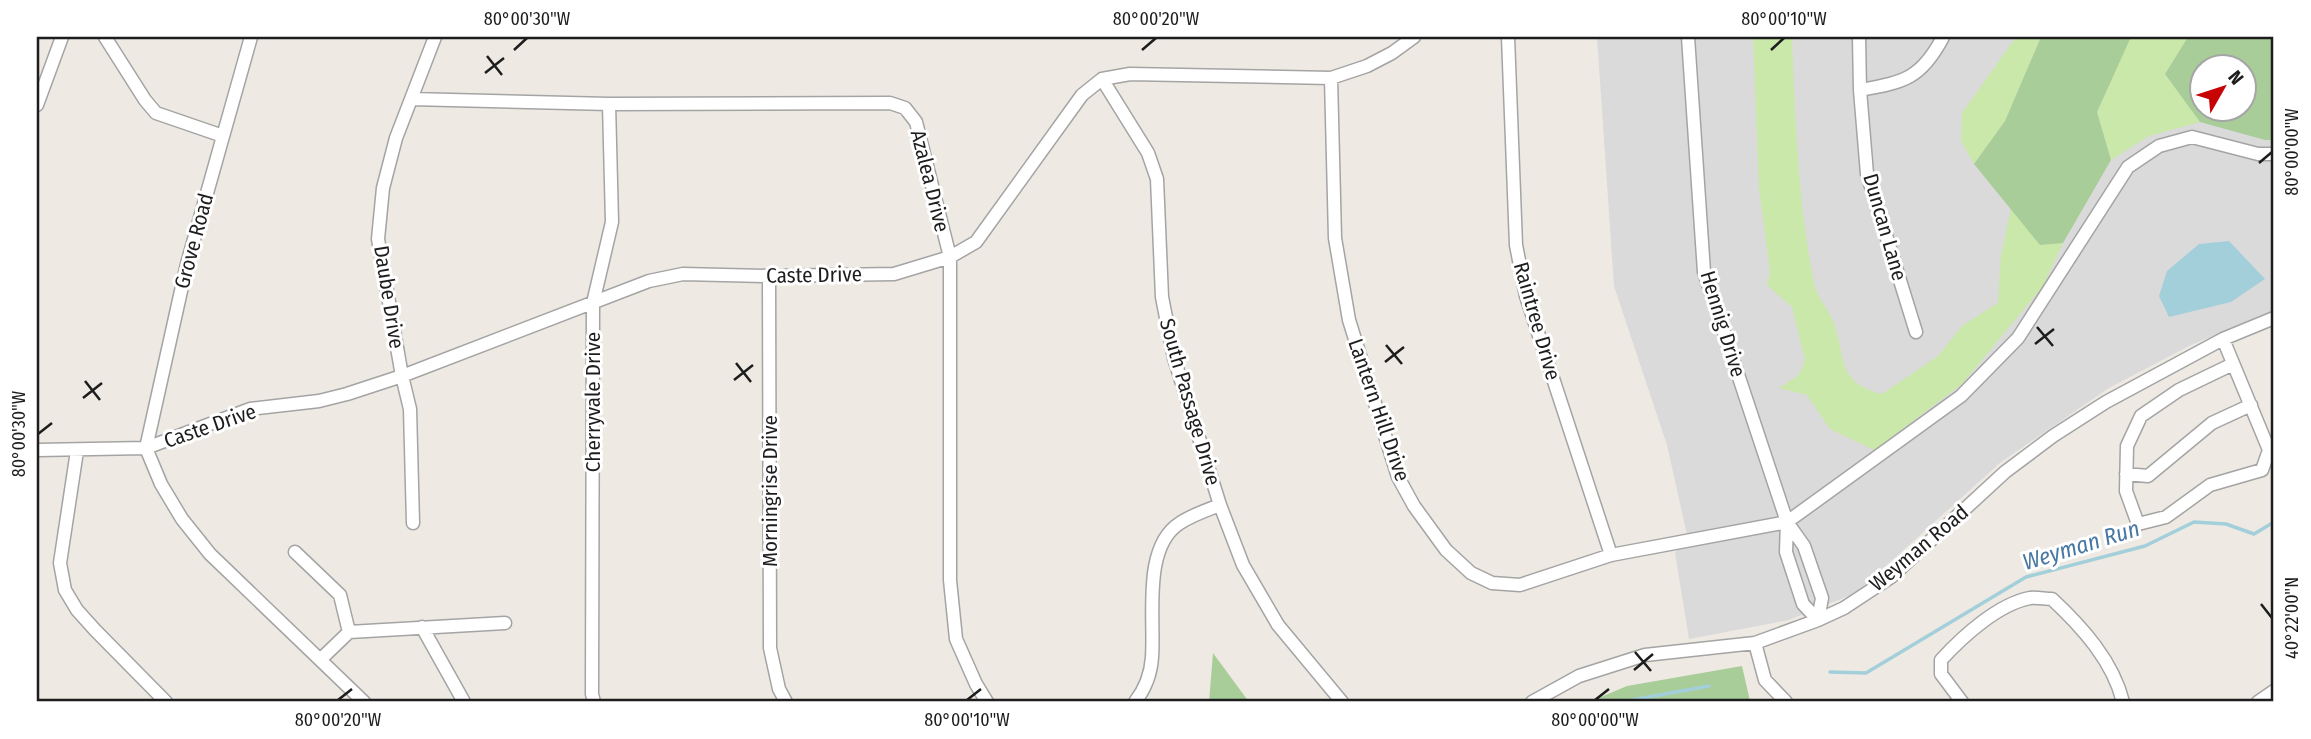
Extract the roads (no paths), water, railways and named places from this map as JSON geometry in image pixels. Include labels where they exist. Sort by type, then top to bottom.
[{"type":"street","points":[[37,106],[62,37]]},
{"type":"street","points":[[105,37],[156,113],[223,136]]},
{"type":"street","name":"Grove Road","points":[[141,448],[187,264],[251,37]]},
{"type":"street","name":"Daube Drive","points":[[413,523],[410,409],[378,239],[383,188],[396,138],[435,37]]},
{"type":"street","points":[[1102,79],[1130,74],[1331,78],[1367,66],[1414,37]]},
{"type":"street","name":"Raintree Drive","points":[[1507,37],[1516,245],[1526,296],[1611,555]]},
{"type":"street","name":"Hennig Drive","points":[[1688,37],[1704,272],[1787,522],[1804,546],[1822,598],[1818,620]]},
{"type":"street","name":"Duncan Lane","points":[[1858,37],[1867,174],[1916,332]]},
{"type":"street","points":[[1860,90],[1903,82],[1934,54],[1942,37]]},
{"type":"street","name":"Lantern Hill Drive","points":[[1331,78],[1335,238],[1349,320],[1398,477],[1414,506],[1446,550],[1471,573],[1492,583],[1520,585],[1611,555],[1787,522],[1961,396],[2018,338],[2128,167],[2159,146],[2192,137],[2258,154],[2274,154]]},
{"type":"street","name":"Caste Drive","points":[[37,450],[141,448],[250,409],[319,401],[402,376],[649,281],[683,274],[894,274],[950,257],[976,242],[1082,95],[1102,79]]},
{"type":"street","name":"South Passage Drive","points":[[1102,79],[1148,153],[1157,179],[1162,297],[1174,358],[1220,505],[1243,565],[1278,625],[1342,702]]},
{"type":"street","name":"Azalea Drive","points":[[411,99],[609,104],[890,103],[905,108],[916,122],[950,257],[950,580],[956,639],[987,702]]},
{"type":"street","name":"Cherryvale Drive","points":[[594,702],[593,303],[612,222],[609,104]]},
{"type":"street","name":"Morningrise Drive","points":[[769,276],[770,648],[779,689],[786,702]]},
{"type":"street","name":"Weyman Road","points":[[1532,702],[1579,676],[1645,655],[1755,643],[1844,608],[1891,577],[2005,472],[2053,436],[2106,402],[2223,339],[2274,318]]},
{"type":"street","points":[[2223,339],[2269,450],[2262,470],[2210,485],[2166,517],[2138,524],[2126,491],[2126,474],[2127,446],[2141,416],[2179,390],[2233,364]]},
{"type":"street","points":[[2126,474],[2148,476],[2212,423],[2250,405]]},
{"type":"street","points":[[141,448],[182,519],[210,554],[364,702]]},
{"type":"street","points":[[77,451],[60,563],[65,590],[77,610],[95,630],[166,702]]},
{"type":"street","points":[[1135,702],[1145,688],[1152,659],[1154,571],[1162,544],[1178,524],[1220,505]]},
{"type":"street","name":"Hennig Drive","points":[[1787,522],[1786,552],[1804,604],[1818,620]]},
{"type":"street","points":[[295,552],[340,595],[349,632]]},
{"type":"street","points":[[1962,702],[1941,674],[1941,660],[1960,640],[2006,607],[2031,598],[2052,599],[2075,620],[2105,660],[2123,702]]},
{"type":"street","points":[[321,659],[349,632],[505,623]]},
{"type":"street","points":[[422,627],[464,702]]},
{"type":"street","points":[[1755,643],[1765,680],[1786,702]]},
{"type":"street","points":[[2259,702],[2274,691]]},
{"type":"water","points":[[2229,241],[2265,279],[2231,302],[2169,317],[2159,296],[2167,271],[2199,244]]},
{"type":"waterway","name":"Weyman Run","points":[[1830,672],[1866,673],[2026,577],[2145,546],[2194,522],[2226,524],[2254,534],[2274,522]]},
{"type":"waterway","name":"Weyman Run","points":[[1621,702],[1709,686]]}]
